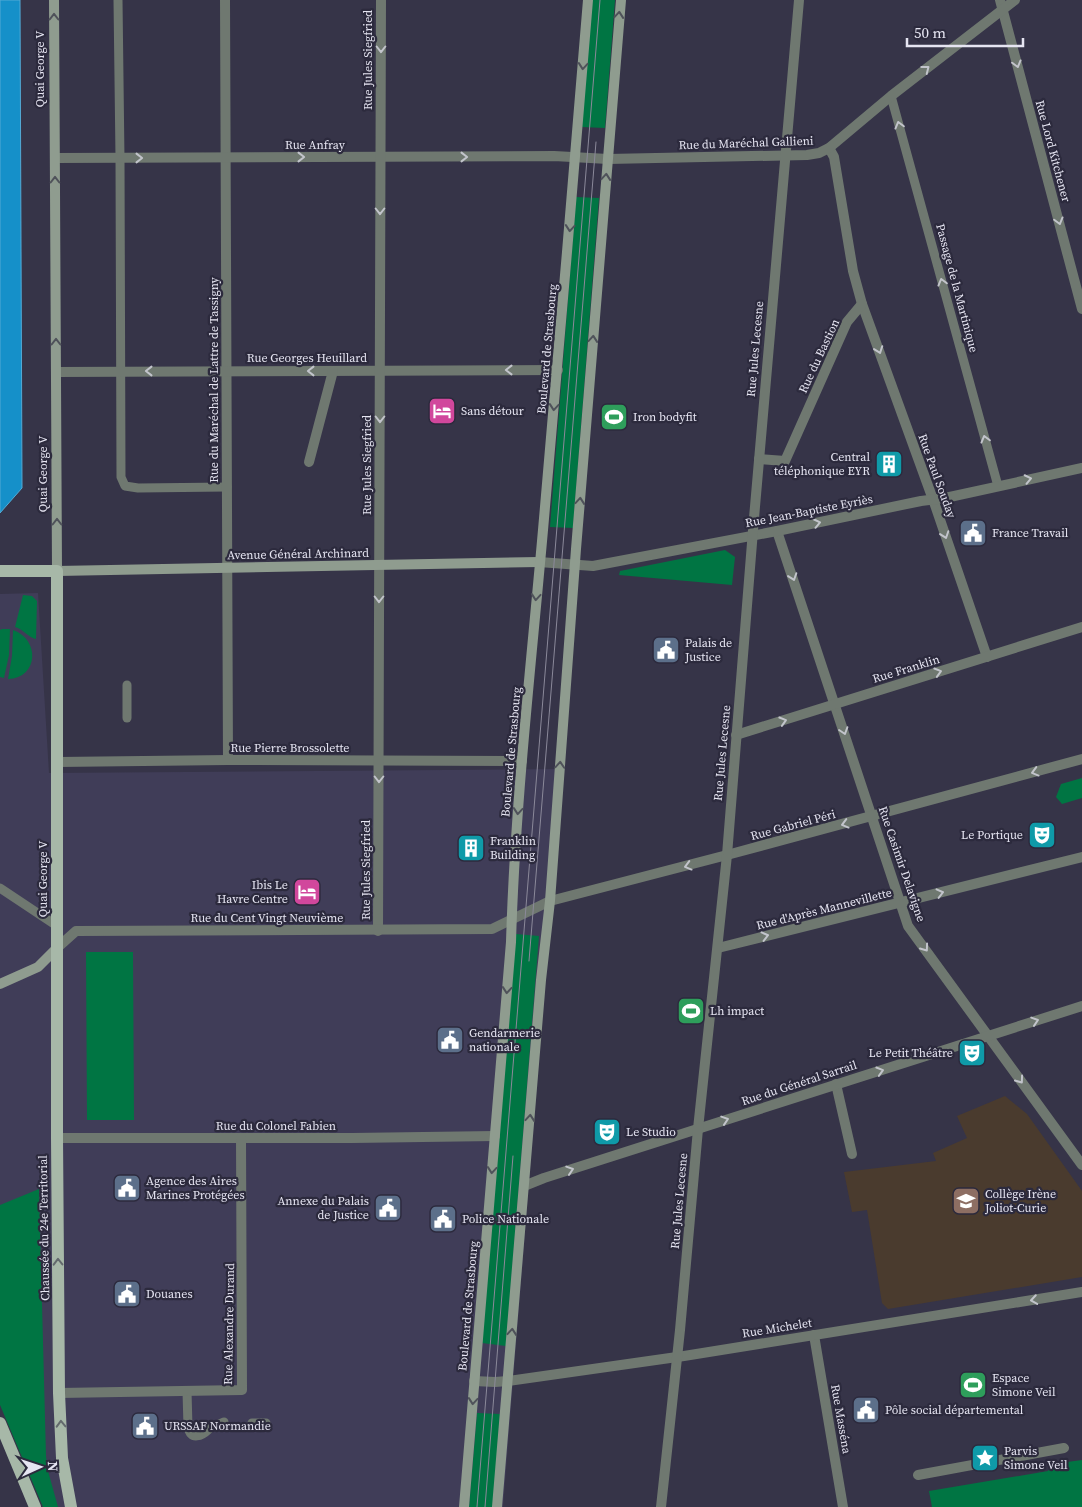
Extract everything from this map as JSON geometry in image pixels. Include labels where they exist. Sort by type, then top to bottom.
[{"type":"main road","points":[[0,571],[57,571]]},
{"type":"main road","name":"Quai George V","points":[[57,571],[57,948]]},
{"type":"main road","name":"Chaussée du 24e Territorial","points":[[57,948],[59,1393],[62,1458],[71,1507]]},
{"type":"main road","points":[[0,1423],[35,1507]]},
{"type":"street","name":"Quai George V","points":[[54,0],[57,571]]},
{"type":"street","name":"Rue du Maréchal de Lattre de Tassigny","points":[[225,0],[228,760]]},
{"type":"street","name":"Rue Jules Siegfried","points":[[378,931],[381,0]]},
{"type":"street","name":"Boulevard de Strasbourg","points":[[464,1507],[495,1136],[522,761],[558,370],[588,0]]},
{"type":"street","points":[[497,1507],[541,980],[550,901],[621,0]]},
{"type":"street","name":"Rue Jules Lecesne","points":[[661,1507],[727,856],[758,459],[799,0]]},
{"type":"street","name":"Rue du Maréchal Gallieni","points":[[575,158],[608,159],[819,153],[830,148],[1001,5],[1015,0]]},
{"type":"street","name":"Rue Lord Kitchener","points":[[1001,5],[1082,309]]},
{"type":"street","points":[[830,148],[834,157],[852,271],[862,304]]},
{"type":"street","name":"Rue Anfray","points":[[55,158],[575,158]]},
{"type":"street","name":"Rue du Bastion","points":[[758,459],[785,461],[848,322],[862,304]]},
{"type":"street","name":"Rue Paul Souday","points":[[862,304],[933,500],[986,657]]},
{"type":"street","name":"Rue Georges Heuillard","points":[[56,372],[558,370]]},
{"type":"street","points":[[309,462],[333,371]]},
{"type":"street","name":"Rue Jean-Baptiste Eyriès","points":[[539,562],[593,566],[933,500],[1082,468]]},
{"type":"street","name":"Rue Casimir Delavigne","points":[[777,531],[836,704],[908,926],[1082,1165]]},
{"type":"street","name":"Avenue Général Archinard","points":[[57,571],[539,562]]},
{"type":"street","name":"Rue Franklin","points":[[736,735],[1082,627]]},
{"type":"street","name":"Rue Gabriel Péri","points":[[511,919],[550,901],[727,856],[1082,759]]},
{"type":"street","name":"Rue Pierre Brossolette","points":[[58,762],[228,760],[522,761]]},
{"type":"street","name":"Rue d'Après Mannevillette","points":[[718,948],[1082,857]]},
{"type":"street","name":"Rue du Cent Vingt Neuvième","points":[[57,948],[76,931],[492,929],[511,919]]},
{"type":"street","points":[[0,984],[38,967],[57,948]]},
{"type":"street","name":"Rue du Général Sarrail","points":[[524,1186],[537,1180],[1082,1006]]},
{"type":"street","points":[[836,1084],[852,1154]]},
{"type":"street","name":"Rue du Colonel Fabien","points":[[57,1138],[495,1136]]},
{"type":"street","name":"Rue Alexandre Durand","points":[[59,1393],[242,1390],[241,1138]]},
{"type":"street","name":"Rue Michelet","points":[[474,1381],[508,1381],[676,1357],[1082,1292]]},
{"type":"street","name":"Rue Masséna","points":[[814,1335],[843,1507]]},
{"type":"street","points":[[918,1474],[1064,1448]]},
{"type":"lane","points":[[118,0],[121,476],[125,486],[138,488],[227,487]]},
{"type":"lane","name":"Passage de la Martinique","points":[[891,96],[998,486]]},
{"type":"lane","points":[[127,685],[127,718]]},
{"type":"lane","points":[[0,888],[57,926]]},
{"type":"lane","points":[[186,1391],[188,1427],[192,1435],[199,1437],[224,1422]]},
{"type":"lane","points":[[252,1423],[266,1423]]},
{"type":"shaded area","points":[[38,593],[49,773],[562,769],[503,1507],[50,1507],[0,1390],[0,594]]},
{"type":"shaded area","name":"Collège Irène Joliot-Curie","points":[[1005,1096],[1027,1114],[1082,1191],[1082,1277],[888,1309],[882,1303],[867,1210],[852,1212],[844,1172],[936,1161],[933,1153],[967,1138],[957,1116]]},
{"type":"green space","points":[[592,0],[615,0],[605,128],[581,127]]},
{"type":"green space","points":[[576,197],[599,198],[573,528],[550,527]]},
{"type":"green space","points":[[725,550],[735,557],[732,585],[619,575],[620,571]]},
{"type":"green space","points":[[23,595],[32,596],[37,601],[36,639],[15,627]]},
{"type":"green space","points":[[10,629],[9,655],[4,678],[0,677],[0,630]]},
{"type":"green space","points":[[13,630],[28,641],[32,658],[26,672],[18,677],[8,679],[12,656]]},
{"type":"green space","points":[[1082,778],[1082,798],[1062,804],[1056,797],[1061,784]]},
{"type":"green space","points":[[516,934],[539,936],[506,1346],[482,1343]]},
{"type":"green space","points":[[86,952],[133,952],[134,1120],[87,1120]]},
{"type":"green space","points":[[39,1189],[46,1456],[58,1507],[43,1507],[0,1405],[0,1205]]},
{"type":"green space","points":[[477,1413],[500,1414],[493,1507],[469,1507]]},
{"type":"green space","points":[[1082,1460],[1082,1507],[932,1507],[929,1491],[1048,1471],[1052,1464]]},
{"type":"water","points":[[0,0],[20,0],[22,488],[0,513]]},
{"type":"tram line","points":[[477,1507],[600,0]]},
{"type":"tram line","points":[[529,961],[596,142]]},
{"type":"tram line","points":[[485,1507],[513,1156]]},
{"type":"place","name":"Sans détour","points":[[442,411]]},
{"type":"place","name":"Iron bodyfit","points":[[614,417]]},
{"type":"place","name":"Central téléphonique EYR","points":[[889,464]]},
{"type":"place","name":"France Travail","points":[[973,533]]},
{"type":"place","name":"Palais de Justice","points":[[666,650]]},
{"type":"place","name":"Le Portique","points":[[1042,835]]},
{"type":"place","name":"Franklin Building","points":[[471,848]]},
{"type":"place","name":"Ibis Le Havre Centre","points":[[307,892]]},
{"type":"place","name":"Lh impact","points":[[691,1011]]},
{"type":"place","name":"Gendarmerie nationale","points":[[450,1040]]},
{"type":"place","name":"Le Petit Théâtre","points":[[972,1053]]},
{"type":"place","name":"Le Studio","points":[[607,1132]]},
{"type":"place","name":"Agence des Aires Marines Protégées","points":[[127,1188]]},
{"type":"place","name":"Collège Irène Joliot-Curie","points":[[966,1201]]},
{"type":"place","name":"Annexe du Palais de Justice","points":[[388,1208]]},
{"type":"place","name":"Police Nationale","points":[[443,1219]]},
{"type":"place","name":"Douanes","points":[[127,1294]]},
{"type":"place","name":"Espace Simone Veil","points":[[973,1385]]},
{"type":"place","name":"Pôle social départemental","points":[[866,1410]]},
{"type":"place","name":"URSSAF Normandie","points":[[145,1426]]},
{"type":"place","name":"Parvis Simone Veil","points":[[985,1458]]}]
